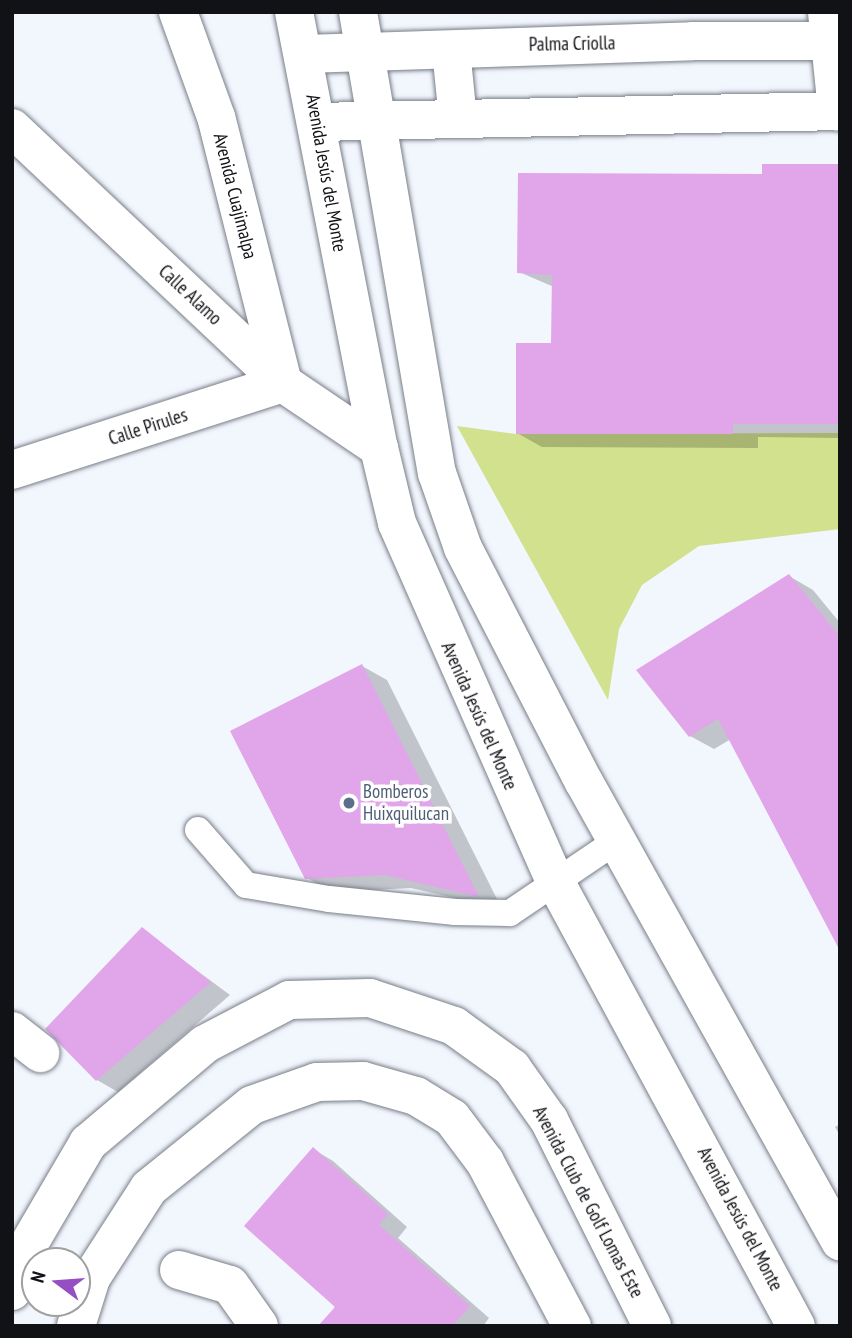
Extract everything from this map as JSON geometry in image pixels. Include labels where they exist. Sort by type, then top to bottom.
[{"type":"main road","name":"Avenida Cuajimalpa","points":[[178,12],[216,117],[283,383]]},
{"type":"main road","name":"Avenida Jesús del Monte","points":[[293,12],[305,54],[379,448],[397,523],[434,616],[555,881],[796,1326]]},
{"type":"main road","points":[[358,12],[368,54],[377,121],[441,485],[463,548],[618,840],[840,1241]]},
{"type":"main road","name":"Palma Criolla","points":[[305,54],[368,54],[833,32]]},
{"type":"main road","points":[[316,122],[839,111],[833,32]]},
{"type":"main road","points":[[451,50],[458,118]]},
{"type":"main road","name":"Calle Alamo","points":[[12,128],[283,383],[379,448]]},
{"type":"main road","name":"Calle Pirules","points":[[12,470],[283,383]]},
{"type":"main road","name":"Avenida Club de Golf Lomas Este","points":[[12,1291],[23,1254],[88,1143],[205,1044],[289,1000],[370,998],[454,1026],[512,1069],[549,1119],[652,1326]]},
{"type":"main road","points":[[76,1326],[91,1278],[149,1188],[252,1105],[317,1082],[363,1081],[416,1096],[452,1118],[485,1162],[572,1326]]},
{"type":"main road","points":[[179,1270],[230,1285],[260,1326]]},
{"type":"lane","points":[[198,830],[246,885],[329,899],[456,912],[510,913],[618,840]]},
{"type":"green space","points":[[457,426],[516,434],[840,433],[840,529],[699,546],[642,585],[619,629],[608,700]]},
{"type":"building","points":[[762,164],[840,164],[840,424],[733,424],[733,434],[516,434],[516,343],[551,343],[552,275],[517,273],[518,173],[762,174]]},
{"type":"building","points":[[789,574],[840,637],[840,951],[718,719],[689,737],[636,670]]},
{"type":"building","name":"Bomberos Huixquilucan","points":[[362,664],[479,897],[385,875],[305,879],[230,731]]},
{"type":"building","points":[[142,927],[211,982],[96,1081],[45,1029]]},
{"type":"building","points":[[313,1147],[388,1214],[379,1225],[470,1306],[452,1326],[318,1326],[335,1307],[244,1226]]},
{"type":"place","name":"Bomberos Huixquilucan","points":[[349,803]]}]
